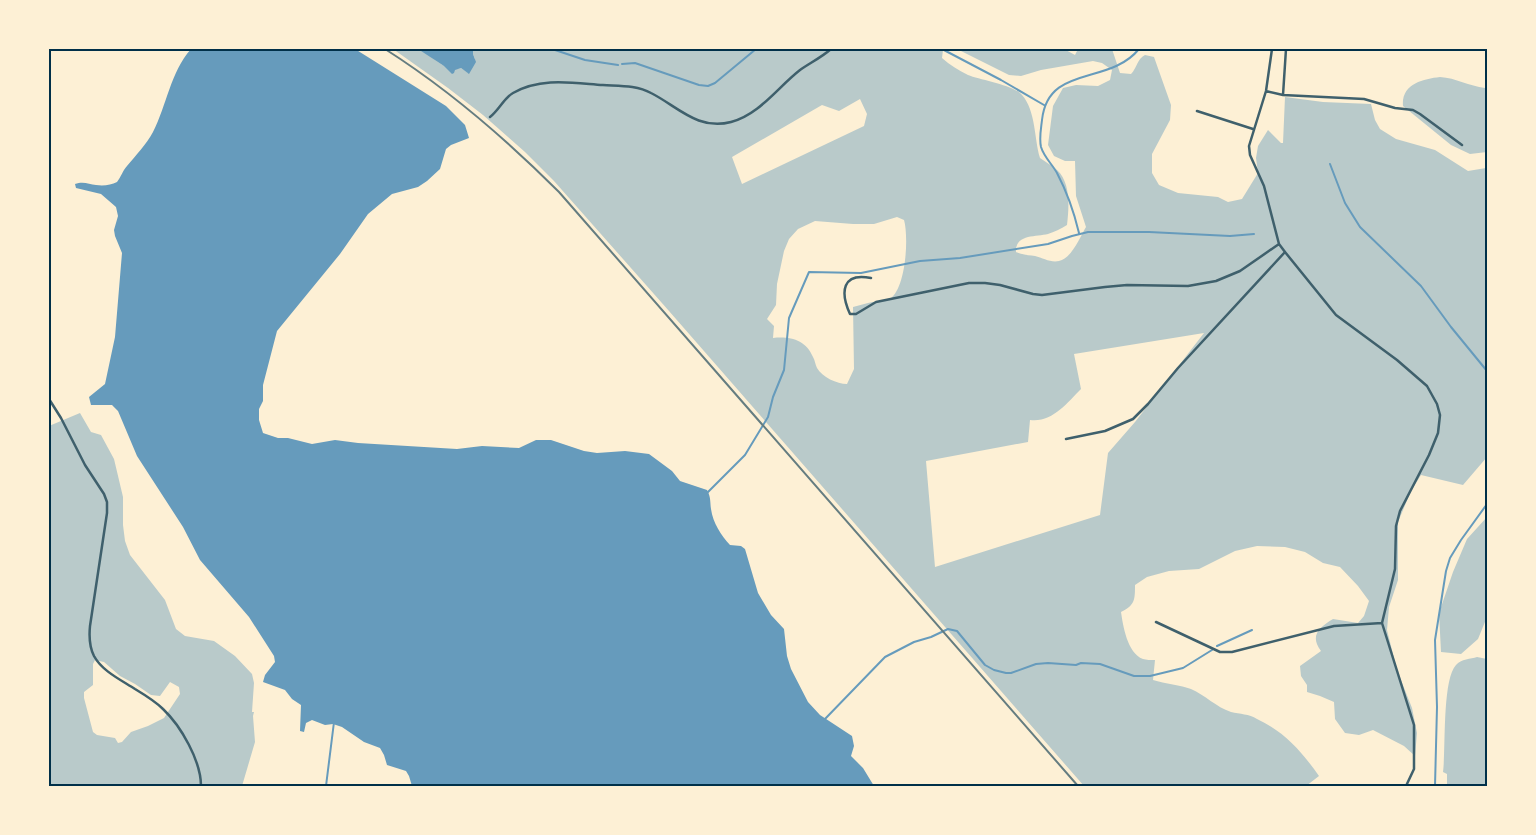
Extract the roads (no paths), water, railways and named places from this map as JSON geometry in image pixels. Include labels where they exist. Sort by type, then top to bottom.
[{"type":"street","points":[[490,117],[498,111],[514,92],[546,82],[566,81],[640,89],[651,92],[693,119],[714,124],[731,122],[755,110],[800,70],[832,49]]},
{"type":"street","points":[[1272,49],[1266,91],[1249,140],[1249,150],[1264,186],[1280,244],[1336,315],[1413,373],[1427,386],[1437,404],[1440,415],[1438,433],[1429,455],[1400,511],[1396,526],[1395,569],[1382,623],[1414,724],[1414,769],[1406,786]]},
{"type":"street","points":[[1283,95],[1286,49]]},
{"type":"street","points":[[1266,91],[1283,95],[1364,99],[1395,108],[1413,110],[1462,145]]},
{"type":"street","points":[[1197,110],[1253,129]]},
{"type":"street","points":[[871,278],[857,276],[850,279],[846,284],[845,298],[850,314],[856,314],[876,302],[969,283],[985,282],[1000,284],[1042,295],[1127,285],[1188,286],[1216,281],[1234,275],[1280,244]]},
{"type":"street","points":[[1066,438],[1105,431],[1133,419],[1285,252]]},
{"type":"street","points":[[49,399],[61,418],[84,465],[104,494],[107,502],[90,626],[89,638],[94,656],[111,673],[150,698],[168,714],[196,760],[201,786]]},
{"type":"street","points":[[1156,622],[1220,652],[1232,652],[1334,626],[1382,623]]},
{"type":"water","points":[[191,49],[355,49],[446,106],[465,125],[469,138],[446,149],[440,169],[427,181],[418,187],[392,194],[368,214],[340,254],[277,331],[263,385],[263,401],[259,409],[259,420],[263,433],[278,438],[288,438],[312,444],[335,440],[457,449],[482,446],[519,448],[536,440],[551,440],[584,451],[597,453],[625,451],[649,454],[672,471],[680,481],[707,490],[710,497],[712,514],[718,528],[730,545],[741,546],[745,549],[758,593],[771,615],[784,629],[787,656],[791,669],[808,702],[820,715],[852,736],[854,746],[851,756],[863,768],[874,786],[412,786],[406,771],[387,765],[380,748],[364,742],[342,727],[333,724],[325,725],[312,720],[306,723],[304,732],[300,731],[301,705],[292,699],[285,690],[263,682],[265,675],[275,662],[274,656],[249,617],[200,560],[183,527],[137,456],[118,411],[112,405],[91,405],[89,397],[105,384],[115,337],[122,253],[114,230],[118,216],[116,207],[101,194],[76,188],[75,184],[110,185],[117,182],[153,132],[178,68]]},
{"type":"water","points":[[418,49],[473,49],[476,62],[469,74],[461,68],[455,70],[452,74],[444,66]]},
{"type":"waterway","points":[[552,49],[585,60],[618,65]]},
{"type":"waterway","points":[[622,64],[635,63],[699,85],[708,86],[715,83],[756,49]]},
{"type":"waterway","points":[[942,49],[1044,105]]},
{"type":"waterway","points":[[1079,233],[1064,187],[1041,147],[1041,127],[1047,102],[1055,90],[1067,83],[1112,68],[1126,60],[1139,49]]},
{"type":"waterway","points":[[1330,164],[1345,203],[1360,227],[1421,286],[1487,371]]},
{"type":"waterway","points":[[707,493],[745,455],[768,417],[773,397],[784,370],[789,318],[809,272],[861,273],[920,261],[960,258],[1048,244],[1088,232],[1149,232],[1230,236],[1254,234]]},
{"type":"waterway","points":[[1435,786],[1437,707],[1435,640],[1446,571],[1450,558],[1461,540],[1487,504]]},
{"type":"waterway","points":[[824,720],[885,657],[914,642],[948,629],[957,631],[985,665],[1006,673],[1036,664],[1076,665],[1081,663],[1100,664],[1134,676],[1150,676],[1183,668],[1212,650]]},
{"type":"waterway","points":[[1217,646],[1252,630]]},
{"type":"waterway","points":[[326,786],[334,722]]},
{"type":"railway","points":[[385,49],[408,64],[476,116],[559,192],[1078,786]]}]
